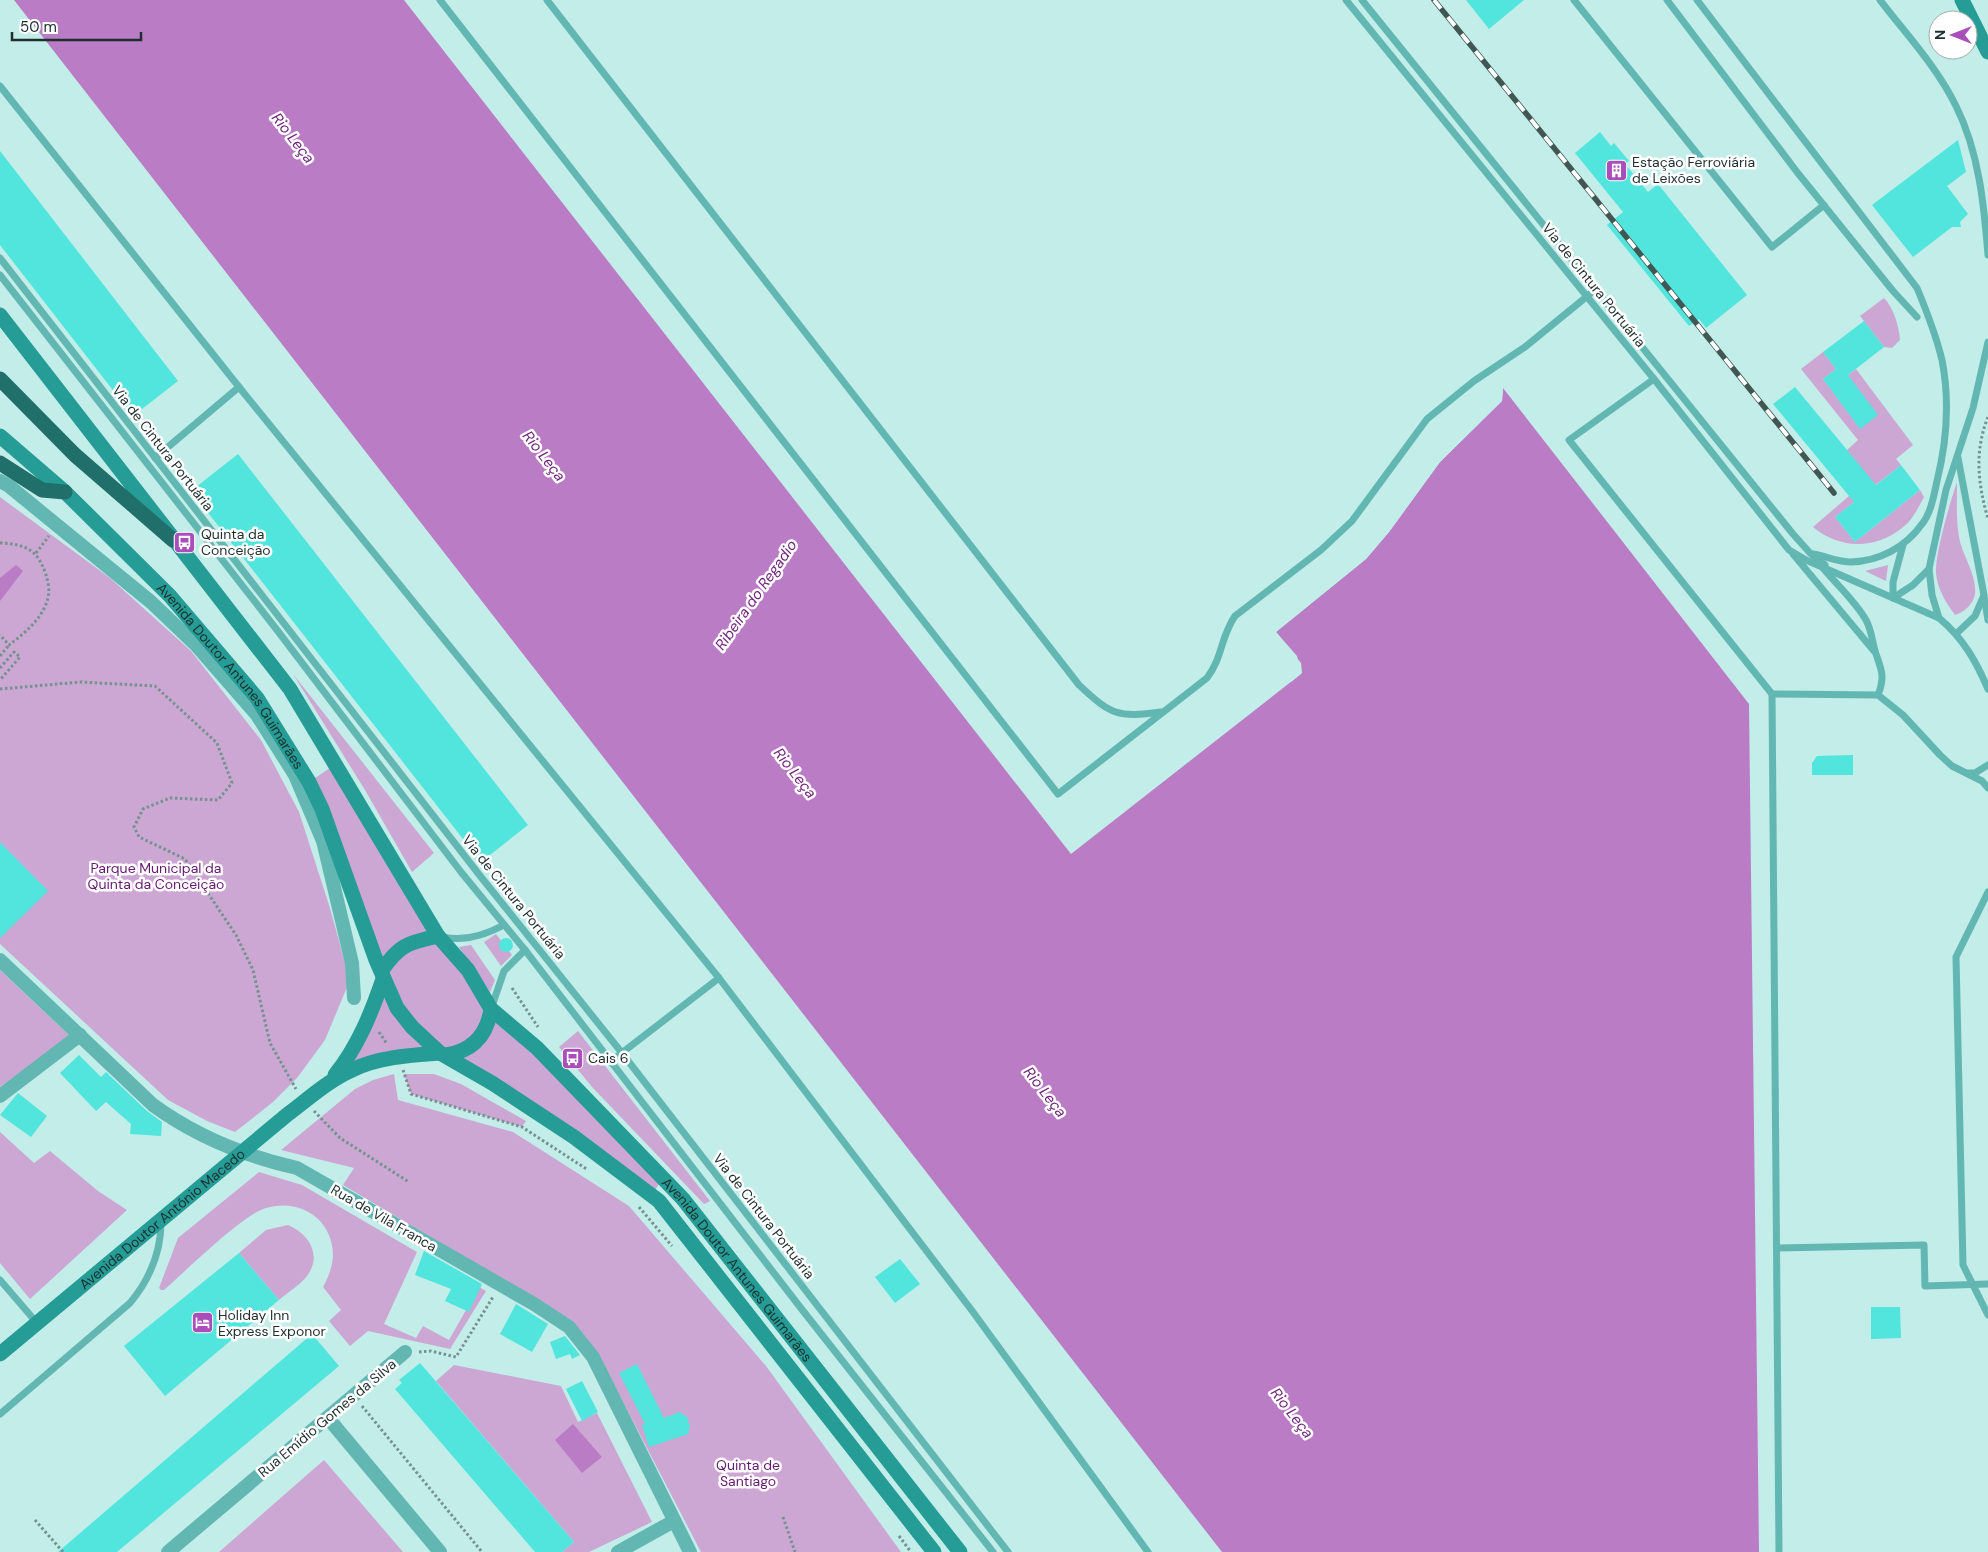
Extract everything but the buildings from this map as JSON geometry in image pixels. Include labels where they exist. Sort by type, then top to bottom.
[{"type":"highway","points":[[0,380],[74,455],[173,540]]},
{"type":"highway","points":[[0,463],[42,490],[64,492]]},
{"type":"main road","points":[[1962,0],[1988,52]]},
{"type":"main road","name":"Avenida Doutor Antunes Guimarães","points":[[0,315],[290,689],[438,936],[468,970],[491,1009],[537,1048],[683,1199],[960,1552]]},
{"type":"main road","name":"Avenida Doutor Antunes Guimarães","points":[[0,436],[64,492],[170,596],[257,698],[309,782],[322,809],[376,960],[397,1008],[412,1027],[443,1054],[574,1137],[659,1201],[934,1552]]},
{"type":"main road","points":[[383,975],[397,950],[409,943],[438,936]]},
{"type":"main road","name":"Avenida Doutor António Macedo","points":[[326,1086],[348,1058],[369,1019],[383,975]]},
{"type":"main road","points":[[443,1054],[459,1053],[478,1041],[485,1031],[491,1009]]},
{"type":"main road","name":"Avenida Doutor António Macedo","points":[[0,1354],[288,1114],[326,1086],[353,1069],[398,1058],[443,1054]]},
{"type":"street","points":[[0,481],[57,525],[150,602],[196,644],[257,715],[295,775],[323,841],[350,955],[354,998]]},
{"type":"street","name":"Rua de Vila Franca","points":[[0,960],[153,1105],[178,1123],[220,1145],[270,1162],[297,1168],[569,1327],[593,1357],[690,1552]]},
{"type":"street","points":[[0,1096],[80,1035]]},
{"type":"street","name":"Rua Emídio Gomes da Silva","points":[[168,1552],[406,1352]]},
{"type":"street","points":[[328,1418],[440,1552]]},
{"type":"street","points":[[618,1552],[674,1521]]},
{"type":"lane","points":[[440,0],[1058,794],[1208,678],[1217,666],[1226,629],[1235,616],[1314,555],[1352,522],[1427,419],[1474,381],[1525,347],[1596,289]]},
{"type":"lane","points":[[547,0],[1079,685],[1104,708],[1132,716],[1163,712]]},
{"type":"lane","name":"Via de Cintura Portuária","points":[[1346,0],[1654,379],[1789,550],[1822,567],[1940,618],[1957,633],[1975,658],[1988,689]]},
{"type":"lane","name":"Via de Cintura Portuária","points":[[1362,0],[1810,553],[1833,571]]},
{"type":"lane","points":[[1574,0],[1772,247],[1824,205]]},
{"type":"lane","points":[[1666,0],[1824,205],[1893,291],[1917,317]]},
{"type":"lane","points":[[1697,0],[1917,288],[1931,323],[1942,361],[1947,418],[1944,452],[1934,498],[1923,524],[1903,545],[1876,559],[1848,562],[1810,553]]},
{"type":"lane","points":[[1880,0],[1939,77],[1956,106],[1975,158],[1986,219],[1988,255]]},
{"type":"lane","points":[[0,86],[239,387],[719,978],[968,1304],[1148,1552]]},
{"type":"lane","name":"Via de Cintura Portuária","points":[[0,258],[481,877],[622,1053],[1008,1552]]},
{"type":"lane","name":"Via de Cintura Portuária","points":[[0,275],[277,630],[449,857],[525,950],[610,1062],[993,1552]]},
{"type":"lane","points":[[1940,618],[1932,595],[1929,569],[1946,490],[1974,408],[1988,342]]},
{"type":"lane","points":[[1654,379],[1569,440],[1772,694],[1779,1552]]},
{"type":"lane","points":[[155,458],[239,387]]},
{"type":"lane","points":[[1958,457],[1988,620]]},
{"type":"lane","points":[[1893,598],[1896,564],[1903,545]]},
{"type":"lane","points":[[1789,550],[1876,653],[1883,667],[1882,684],[1878,695]]},
{"type":"lane","points":[[1810,553],[1866,620],[1872,634],[1876,653]]},
{"type":"lane","points":[[1893,598],[1913,585],[1929,569]]},
{"type":"lane","points":[[1957,633],[1976,616],[1984,595]]},
{"type":"lane","points":[[1772,694],[1878,695],[1903,715],[1940,755],[1966,773],[1982,781],[1988,788]]},
{"type":"lane","points":[[1966,773],[1975,773],[1988,765]]},
{"type":"lane","points":[[1988,892],[1956,956],[1963,1256],[1964,1265],[1988,1315]]},
{"type":"lane","points":[[438,936],[454,940],[476,937],[504,925]]},
{"type":"lane","points":[[491,1009],[504,971],[525,950]]},
{"type":"lane","points":[[610,1062],[719,978]]},
{"type":"lane","points":[[0,1414],[130,1303],[141,1290],[160,1243],[161,1219]]},
{"type":"lane","points":[[1777,1248],[1924,1245],[1925,1286],[1988,1284]]},
{"type":"lane","points":[[0,1280],[37,1323]]},
{"type":"path","points":[[1988,417],[1982,433],[1978,464],[1980,492],[1988,520]]},
{"type":"path","points":[[36,553],[57,525]]},
{"type":"path","points":[[0,543],[12,543],[36,553],[47,580],[48,599],[26,633],[9,645],[0,656]]},
{"type":"path","points":[[0,635],[9,645]]},
{"type":"path","points":[[0,668],[14,652],[20,657],[0,680]]},
{"type":"path","points":[[0,689],[81,682],[155,686],[217,743],[232,783],[218,800],[170,798],[143,810],[134,827],[139,837],[184,859],[236,935],[253,970],[270,1043],[298,1093]]},
{"type":"path","points":[[398,1058],[412,1094],[522,1127],[597,1175]]},
{"type":"path","points":[[308,1105],[340,1138],[409,1182]]},
{"type":"path","points":[[636,1204],[674,1249]]},
{"type":"path","name":"Rua Emídio Gomes da Silva","points":[[406,1352],[431,1351],[456,1357],[500,1285]]},
{"type":"path","points":[[354,1396],[482,1552]]},
{"type":"path","points":[[783,1517],[794,1552]]},
{"type":"path","points":[[35,1520],[63,1552]]},
{"type":"path","points":[[893,1528],[911,1552]]},
{"type":"green space","points":[[1884,298],[1893,312],[1900,340],[1892,348],[1884,347],[1860,316]]},
{"type":"green space","points":[[1823,352],[1836,369],[1823,379],[1860,428],[1848,375],[1856,369],[1913,445],[1896,459],[1901,465],[1835,517],[1855,542],[1920,490],[1924,497],[1906,525],[1891,535],[1869,543],[1845,543],[1834,540],[1813,527],[1849,496],[1847,450],[1858,440],[1801,369]]},
{"type":"green space","points":[[1957,482],[1959,537],[1972,572],[1975,594],[1968,608],[1955,615],[1942,595],[1938,584],[1936,564],[1940,541]]},
{"type":"green space","name":"Parque Municipal da Quinta da Conceição","points":[[0,497],[110,578],[191,651],[261,740],[299,812],[329,905],[350,980],[325,1040],[297,1078],[273,1102],[235,1132],[207,1121],[168,1100],[0,944]]},
{"type":"green space","points":[[1888,565],[1886,581],[1865,571]]},
{"type":"green space","points":[[293,674],[434,853],[412,872],[365,790]]},
{"type":"green space","points":[[336,764],[491,1009],[663,1177],[652,1195],[446,1055],[398,1058],[326,1086],[383,979],[309,782]]},
{"type":"green space","points":[[496,934],[512,955],[501,966],[484,942]]},
{"type":"green space","points":[[471,945],[495,980],[490,992],[459,947]]},
{"type":"green space","points":[[0,970],[70,1036],[0,1087]]},
{"type":"green space","points":[[578,1031],[710,1201],[704,1204],[593,1088],[559,1047]]},
{"type":"green space","name":"Quinta de Santiago","points":[[394,1074],[398,1100],[513,1132],[629,1206],[766,1366],[901,1552],[701,1552],[598,1354],[567,1318],[343,1185],[354,1168],[281,1150],[355,1089],[373,1080]]},
{"type":"green space","points":[[404,1074],[434,1074],[461,1084],[526,1121],[522,1127],[411,1094]]},
{"type":"green space","points":[[0,1132],[34,1163],[50,1151],[98,1191],[127,1210],[30,1299],[0,1263]]},
{"type":"green space","points":[[259,1172],[302,1185],[417,1252],[384,1324],[416,1338],[423,1326],[449,1340],[479,1287],[486,1291],[450,1349],[368,1331],[350,1346],[329,1321],[341,1310],[323,1287],[330,1272],[333,1258],[332,1244],[329,1236],[326,1229],[315,1216],[308,1211],[291,1206],[283,1205],[266,1208],[243,1221],[164,1290],[161,1290],[159,1288],[178,1238]]},
{"type":"green space","points":[[288,1225],[302,1233],[307,1239],[311,1246],[314,1260],[307,1276],[279,1300],[239,1253],[266,1230]]},
{"type":"green space","points":[[454,1365],[561,1386],[578,1422],[597,1413],[652,1522],[589,1552],[562,1552],[574,1542],[436,1381]]},
{"type":"green space","points":[[324,1460],[403,1552],[219,1552]]},
{"type":"water","points":[[14,0],[404,0],[1071,854],[1301,674],[1297,656],[1276,632],[1366,559],[1389,532],[1440,462],[1502,401],[1503,388],[1749,704],[1759,1552],[1222,1552]]},
{"type":"water","points":[[16,565],[23,571],[0,601],[0,578]]},
{"type":"water","points":[[573,1424],[602,1457],[582,1473],[555,1440]]},
{"type":"pier","points":[[1503,388],[1502,401],[1440,462],[1389,532],[1366,559],[1276,632],[1301,663],[1302,673],[1291,682],[1290,680],[1299,672],[1298,664],[1273,631],[1364,558],[1387,531],[1438,460],[1499,399],[1500,390]]},
{"type":"railway","points":[[1434,0],[1834,493]]},
{"type":"place","name":"Estação Ferroviária de Leixões","points":[[1616,170]]},
{"type":"place","name":"Quinta da Conceição","points":[[185,542]]},
{"type":"place","name":"Cais 6","points":[[572,1058]]},
{"type":"place","name":"Holiday Inn Express Exponor","points":[[202,1323]]},
{"type":"water label","name":"Rio Leça","points":[[293,138]]},
{"type":"water label","name":"Rio Leça","points":[[544,456]]},
{"type":"water label","name":"Ribeira do Regadio","points":[[756,595]]},
{"type":"water label","name":"Rio Leça","points":[[795,773]]},
{"type":"water label","name":"Rio Leça","points":[[1045,1092]]},
{"type":"water label","name":"Rio Leça","points":[[1292,1413]]}]
